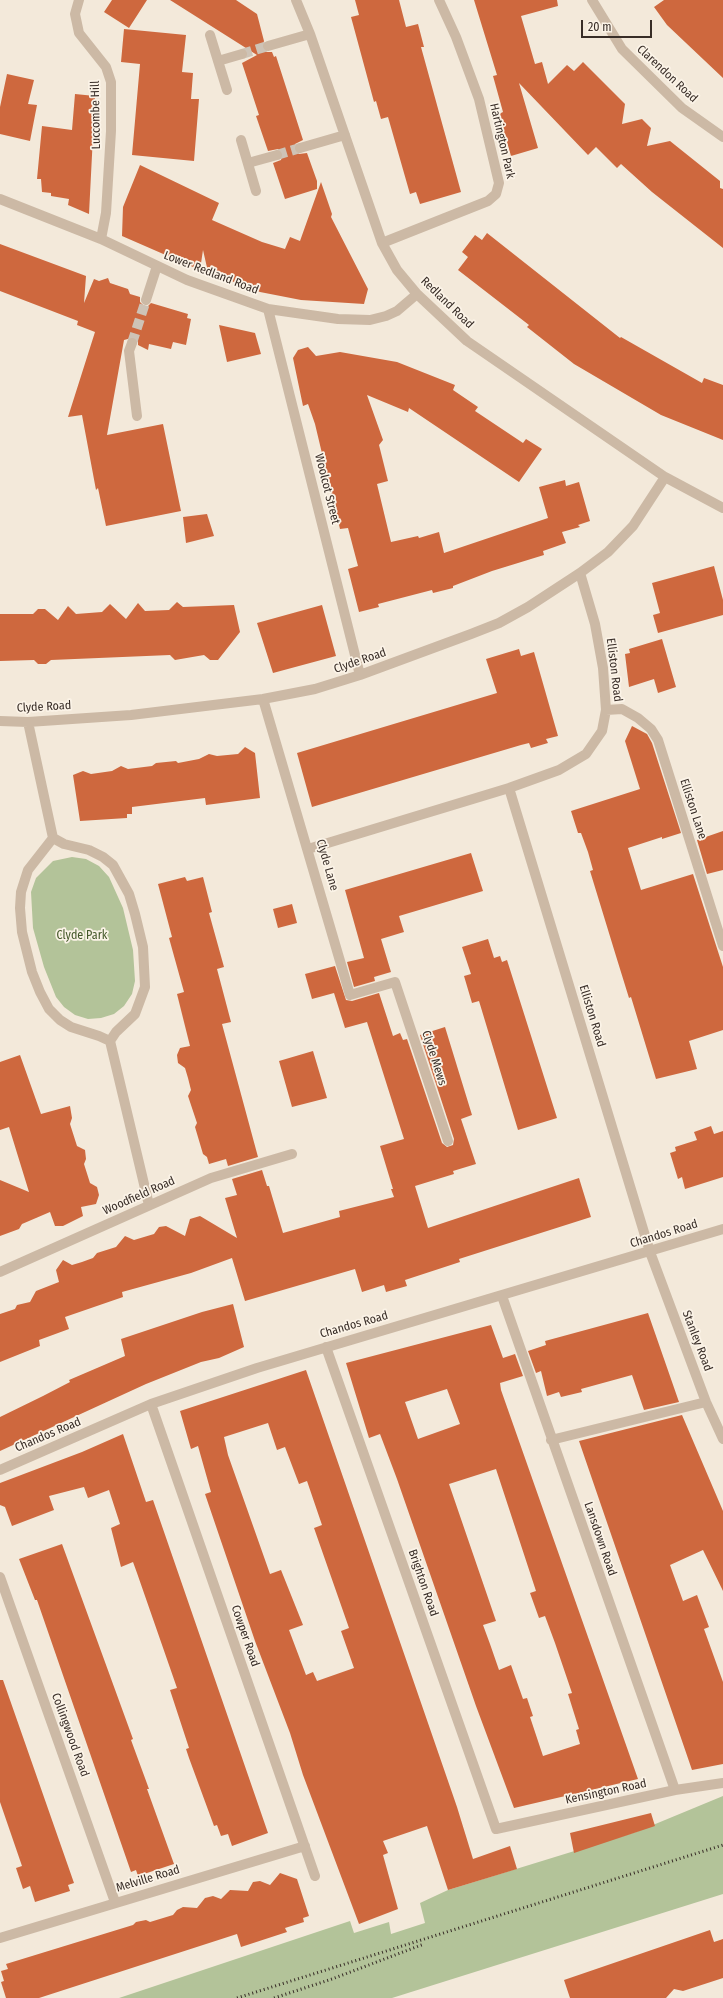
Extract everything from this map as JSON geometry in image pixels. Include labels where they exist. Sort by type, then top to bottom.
[{"type":"street","name":"Luccombe Hill","points":[[79,0],[75,14],[79,33],[106,67],[111,82],[109,168],[106,213],[101,239]]},
{"type":"street","name":"Redland Road","points":[[296,0],[310,34],[382,243],[397,270],[417,294],[467,341],[665,477],[723,508]]},
{"type":"street","name":"Hartington Park","points":[[382,243],[488,201],[496,194],[499,183],[479,99],[456,37],[439,0]]},
{"type":"street","name":"Clarendon Road","points":[[592,0],[622,49],[682,108],[723,137]]},
{"type":"street","points":[[268,46],[310,34]]},
{"type":"street","points":[[210,35],[227,90]]},
{"type":"street","points":[[218,61],[242,54]]},
{"type":"street","points":[[300,148],[345,135]]},
{"type":"street","points":[[241,140],[256,191]]},
{"type":"street","points":[[248,163],[277,155]]},
{"type":"street","name":"Lower Redland Road","points":[[0,199],[101,239],[187,280],[268,309],[338,319],[370,320],[386,316],[397,311],[417,294]]},
{"type":"street","points":[[146,300],[157,266]]},
{"type":"street","name":"Woolcot Street","points":[[268,309],[360,675]]},
{"type":"street","points":[[132,343],[129,351],[137,416]]},
{"type":"street","name":"Clyde Road","points":[[0,722],[28,722],[131,715],[263,699],[315,689],[360,675],[500,623],[580,573],[608,552],[633,526],[665,477]]},
{"type":"street","name":"Elliston Road","points":[[308,849],[509,788],[559,770],[586,754],[602,730],[606,710],[603,668],[595,624],[580,573]]},
{"type":"street","name":"Clyde Lane","points":[[263,699],[350,995],[395,982]]},
{"type":"street","name":"Elliston Lane","points":[[606,710],[622,709],[638,718],[651,729],[658,740],[723,946]]},
{"type":"street","points":[[28,722],[53,838],[64,844],[90,850],[103,857],[113,865],[129,894],[135,914],[143,947],[145,987],[135,1014],[116,1032],[110,1041],[150,1205]]},
{"type":"street","name":"Elliston Road","points":[[509,788],[650,1252]]},
{"type":"street","points":[[53,838],[28,870],[21,892],[20,908],[22,932],[32,972],[49,1009],[60,1020],[71,1027],[110,1041]]},
{"type":"street","name":"Clyde Mews","points":[[395,982],[448,1142]]},
{"type":"street","name":"Woodfield Road","points":[[0,1272],[211,1178],[292,1154]]},
{"type":"street","name":"Chandos Road","points":[[0,1470],[150,1404],[326,1346],[502,1296],[723,1229]]},
{"type":"street","name":"Stanley Road","points":[[650,1252],[706,1402],[723,1439]]},
{"type":"street","name":"Lansdown Road","points":[[502,1296],[674,1790]]},
{"type":"street","name":"Brighton Road","points":[[326,1346],[496,1829]]},
{"type":"street","points":[[551,1440],[706,1402]]},
{"type":"street","name":"Cowper Road","points":[[150,1404],[315,1876]]},
{"type":"street","name":"Collingwood Road","points":[[0,1577],[115,1902]]},
{"type":"street","name":"Kensington Road","points":[[496,1829],[674,1790],[723,1783]]},
{"type":"street","name":"Melville Road","points":[[0,1938],[115,1902],[305,1846]]},
{"type":"green space","name":"Clyde Park","points":[[72,857],[86,859],[99,866],[109,877],[123,908],[133,950],[135,981],[132,994],[124,1006],[114,1014],[101,1018],[88,1019],[75,1015],[64,1007],[56,997],[44,967],[33,928],[31,892],[36,878],[53,861]]},
{"type":"green space","points":[[723,1796],[723,1894],[392,1998],[119,1998],[350,1921],[354,1933],[389,1922],[391,1934],[425,1923],[420,1903],[448,1890],[636,1832]]},
{"type":"building","points":[[112,0],[147,0],[129,28],[104,12]]},
{"type":"building","points":[[170,0],[236,0],[257,14],[264,41],[262,48],[266,52],[272,52],[274,57],[276,56],[303,140],[295,144],[294,150],[299,154],[307,153],[317,181],[317,189],[285,199],[273,163],[281,160],[283,153],[278,149],[268,151],[256,116],[259,115],[242,63],[257,55]]},
{"type":"building","points":[[355,0],[399,0],[406,27],[418,24],[424,47],[421,47],[461,192],[420,204],[416,192],[410,194],[388,117],[381,119],[376,101],[374,102],[351,17],[359,15]]},
{"type":"building","points":[[474,0],[557,0],[558,6],[521,16],[535,64],[542,62],[548,84],[567,65],[574,71],[583,62],[625,104],[622,124],[642,119],[651,128],[647,146],[670,141],[720,181],[720,188],[723,189],[723,248],[652,192],[621,164],[617,168],[596,147],[588,155],[519,83],[538,148],[511,156],[499,114],[503,112],[493,76],[497,75]]},
{"type":"building","points":[[664,0],[723,0],[723,78],[667,25],[654,7]]},
{"type":"building","points":[[124,29],[186,35],[182,72],[193,73],[191,99],[199,99],[194,161],[132,155],[140,64],[121,62]]},
{"type":"building","points":[[7,74],[34,80],[28,104],[37,105],[30,141],[0,134],[0,107]]},
{"type":"building","points":[[75,94],[95,96],[89,214],[68,205],[69,199],[51,196],[51,193],[42,192],[41,179],[37,179],[42,126],[72,130]]},
{"type":"building","points":[[140,165],[219,203],[212,220],[262,242],[285,249],[290,237],[300,241],[321,182],[332,214],[331,217],[368,289],[364,304],[301,300],[260,292],[208,272],[203,250],[200,270],[122,236],[123,207]]},
{"type":"building","points":[[487,233],[620,338],[621,337],[702,383],[704,378],[723,385],[723,440],[661,415],[574,364],[527,327],[529,325],[458,270],[468,257],[462,252],[475,235],[482,240]]},
{"type":"building","points":[[0,244],[86,276],[84,303],[94,279],[99,281],[108,278],[110,283],[128,289],[130,294],[140,297],[140,302],[144,306],[148,306],[151,303],[188,314],[187,318],[191,319],[186,345],[173,342],[171,349],[149,344],[148,350],[138,345],[135,337],[124,340],[107,435],[163,424],[181,511],[106,526],[98,488],[96,490],[82,415],[68,417],[95,332],[77,325],[78,321],[0,291]]},
{"type":"building","points":[[219,325],[255,333],[261,354],[227,362]]},
{"type":"building","points":[[308,347],[316,356],[340,352],[397,362],[455,385],[453,390],[478,407],[475,411],[523,443],[526,439],[542,449],[519,482],[409,408],[408,412],[367,395],[383,440],[379,445],[388,481],[377,484],[391,542],[418,536],[419,538],[439,532],[444,553],[548,518],[539,487],[565,480],[566,486],[579,482],[590,521],[578,525],[580,527],[562,532],[566,543],[543,551],[544,555],[492,571],[453,586],[453,588],[433,593],[432,590],[378,604],[379,607],[359,612],[348,569],[358,566],[348,528],[340,529],[315,424],[308,404],[303,406],[293,358],[298,350]]},
{"type":"building","points":[[207,514],[214,536],[186,543],[183,517]]},
{"type":"building","points":[[714,566],[723,600],[723,615],[658,633],[653,615],[660,613],[652,583]]},
{"type":"building","points":[[177,602],[183,607],[234,605],[240,632],[218,660],[210,660],[204,655],[175,660],[170,655],[51,660],[46,664],[38,664],[34,660],[0,661],[0,614],[33,614],[38,609],[45,609],[58,620],[68,606],[76,614],[102,612],[110,604],[126,619],[138,603],[145,611],[169,610]]},
{"type":"building","points":[[322,605],[336,656],[273,673],[257,623]]},
{"type":"building","points":[[662,639],[676,687],[658,693],[654,679],[629,687],[625,654],[630,653],[629,649]]},
{"type":"building","points":[[519,649],[521,656],[534,652],[558,736],[546,739],[548,743],[531,748],[529,743],[521,745],[312,807],[297,753],[497,693],[486,659]]},
{"type":"building","points":[[632,726],[647,734],[652,743],[681,833],[662,839],[662,837],[628,848],[641,890],[693,874],[723,967],[723,1030],[689,1041],[697,1069],[656,1079],[631,997],[629,998],[590,871],[593,870],[588,852],[581,833],[578,833],[571,811],[640,789],[625,741]]},
{"type":"building","points":[[245,747],[255,753],[260,798],[206,805],[205,798],[132,807],[132,814],[127,814],[127,818],[80,821],[73,775],[83,771],[91,774],[112,771],[121,766],[128,769],[152,766],[156,763],[176,761],[178,763],[199,759],[209,754],[217,756],[238,754]]},
{"type":"building","points":[[723,831],[723,870],[707,874],[697,840]]},
{"type":"building","points":[[471,853],[483,891],[399,916],[404,932],[381,939],[391,972],[374,977],[375,981],[354,987],[347,962],[364,958],[345,890]]},
{"type":"building","points":[[185,877],[187,881],[203,877],[212,912],[209,913],[224,967],[217,969],[231,1022],[222,1024],[258,1157],[228,1166],[226,1159],[209,1164],[207,1157],[203,1154],[195,1127],[197,1123],[188,1096],[191,1090],[188,1078],[185,1068],[178,1063],[177,1055],[180,1048],[190,1046],[177,994],[184,992],[169,938],[172,937],[158,884]]},
{"type":"building","points":[[292,904],[297,923],[278,928],[273,909]]},
{"type":"building","points":[[488,939],[494,958],[500,956],[502,962],[507,960],[557,1118],[518,1130],[479,1001],[472,1003],[464,976],[471,974],[462,947]]},
{"type":"building","points":[[335,966],[346,1000],[352,1001],[379,993],[393,1036],[400,1033],[403,1040],[407,1039],[442,1143],[447,1147],[453,1145],[454,1139],[420,1035],[445,1027],[472,1115],[461,1119],[476,1164],[453,1171],[454,1174],[415,1186],[428,1228],[579,1178],[591,1217],[459,1259],[460,1262],[405,1280],[407,1286],[386,1292],[384,1285],[362,1292],[355,1269],[245,1301],[232,1258],[191,1273],[122,1292],[123,1297],[65,1317],[69,1329],[39,1340],[40,1346],[0,1362],[0,1314],[15,1309],[17,1305],[30,1302],[36,1291],[59,1282],[56,1270],[63,1260],[72,1265],[82,1262],[93,1258],[97,1253],[116,1247],[125,1236],[134,1240],[154,1234],[159,1227],[166,1226],[185,1236],[190,1219],[200,1216],[237,1238],[225,1198],[237,1195],[232,1179],[262,1170],[267,1186],[269,1186],[283,1233],[340,1217],[339,1211],[394,1197],[380,1146],[404,1139],[367,1022],[345,1028],[334,993],[312,999],[305,974]]},
{"type":"building","points":[[313,1051],[327,1098],[292,1107],[279,1061]]},
{"type":"building","points":[[20,1055],[41,1114],[70,1106],[72,1118],[70,1124],[77,1146],[85,1150],[86,1159],[84,1164],[90,1183],[97,1187],[99,1195],[96,1204],[81,1207],[83,1216],[63,1226],[55,1226],[50,1212],[22,1224],[19,1229],[0,1236],[0,1180],[29,1192],[9,1127],[0,1130],[0,1062]]},
{"type":"building","points":[[711,1126],[714,1134],[723,1131],[723,1177],[685,1189],[682,1177],[678,1179],[670,1153],[676,1151],[675,1147],[697,1140],[694,1132]]},
{"type":"building","points":[[233,1304],[244,1347],[219,1358],[201,1362],[146,1384],[0,1451],[0,1417],[70,1382],[69,1380],[125,1356],[121,1339],[202,1312]]},
{"type":"building","points":[[648,1313],[679,1402],[644,1410],[632,1375],[581,1389],[582,1392],[561,1397],[559,1392],[547,1396],[541,1371],[536,1373],[528,1351],[546,1345],[545,1341]]},
{"type":"building","points":[[491,1325],[503,1358],[515,1354],[523,1376],[500,1383],[501,1390],[638,1779],[514,1808],[476,1706],[397,1479],[380,1434],[369,1438],[346,1363]],"holes":[[[447,1389],[460,1424],[418,1439],[405,1402]],[[496,1469],[536,1591],[530,1593],[539,1618],[545,1616],[555,1643],[572,1693],[568,1694],[579,1729],[576,1730],[580,1744],[543,1756],[530,1717],[533,1716],[527,1698],[523,1699],[511,1665],[499,1670],[483,1625],[496,1621],[449,1484]]]},
{"type":"building","points":[[306,1370],[457,1807],[473,1859],[510,1846],[517,1869],[448,1890],[427,1826],[383,1841],[388,1853],[383,1855],[398,1909],[359,1924],[255,1641],[205,1494],[211,1492],[198,1446],[191,1449],[180,1411]],"holes":[[[268,1423],[277,1450],[285,1447],[299,1484],[307,1481],[322,1525],[314,1528],[349,1628],[341,1631],[354,1668],[317,1681],[313,1672],[306,1675],[289,1630],[303,1625],[281,1570],[270,1574],[228,1455],[224,1437]]]},
{"type":"building","points":[[682,1415],[723,1511],[723,1591],[703,1550],[670,1565],[683,1601],[697,1595],[709,1627],[704,1629],[723,1682],[723,1764],[692,1770],[579,1441]]},
{"type":"building","points":[[123,1434],[146,1502],[153,1500],[268,1833],[232,1846],[228,1834],[221,1836],[217,1825],[214,1826],[189,1758],[186,1749],[189,1748],[170,1690],[177,1688],[133,1562],[121,1567],[111,1528],[120,1524],[109,1490],[88,1498],[84,1487],[49,1496],[54,1510],[12,1526],[5,1507],[0,1505],[0,1483],[82,1452]]},
{"type":"building","points":[[62,1544],[133,1739],[131,1740],[149,1789],[147,1789],[174,1864],[138,1876],[136,1870],[131,1872],[37,1600],[35,1600],[19,1559]]},
{"type":"building","points":[[0,1680],[3,1680],[74,1883],[68,1885],[70,1891],[35,1902],[30,1886],[23,1889],[16,1868],[22,1866],[0,1802]]},
{"type":"building","points":[[651,1813],[655,1826],[574,1853],[570,1833]]},
{"type":"building","points":[[280,1873],[297,1879],[309,1916],[303,1918],[304,1922],[285,1928],[287,1932],[241,1947],[237,1934],[39,1998],[6,1998],[1,1982],[4,1981],[1,1971],[8,1969],[6,1964],[133,1925],[136,1922],[146,1920],[150,1922],[173,1915],[177,1910],[183,1907],[197,1908],[205,1898],[213,1896],[221,1899],[230,1890],[248,1891],[253,1882],[260,1881],[270,1885]]},
{"type":"building","points":[[710,1930],[714,1942],[723,1939],[723,1978],[683,1991],[674,1989],[666,1998],[570,1998],[564,1980]]},
{"type":"tunnel","points":[[242,54],[268,46]]},
{"type":"tunnel","points":[[277,155],[300,148]]},
{"type":"tunnel","points":[[132,343],[146,300]]},
{"type":"railway","points":[[237,1998],[723,1845]]},
{"type":"railway","points":[[274,1998],[332,1979],[424,1944]]}]
